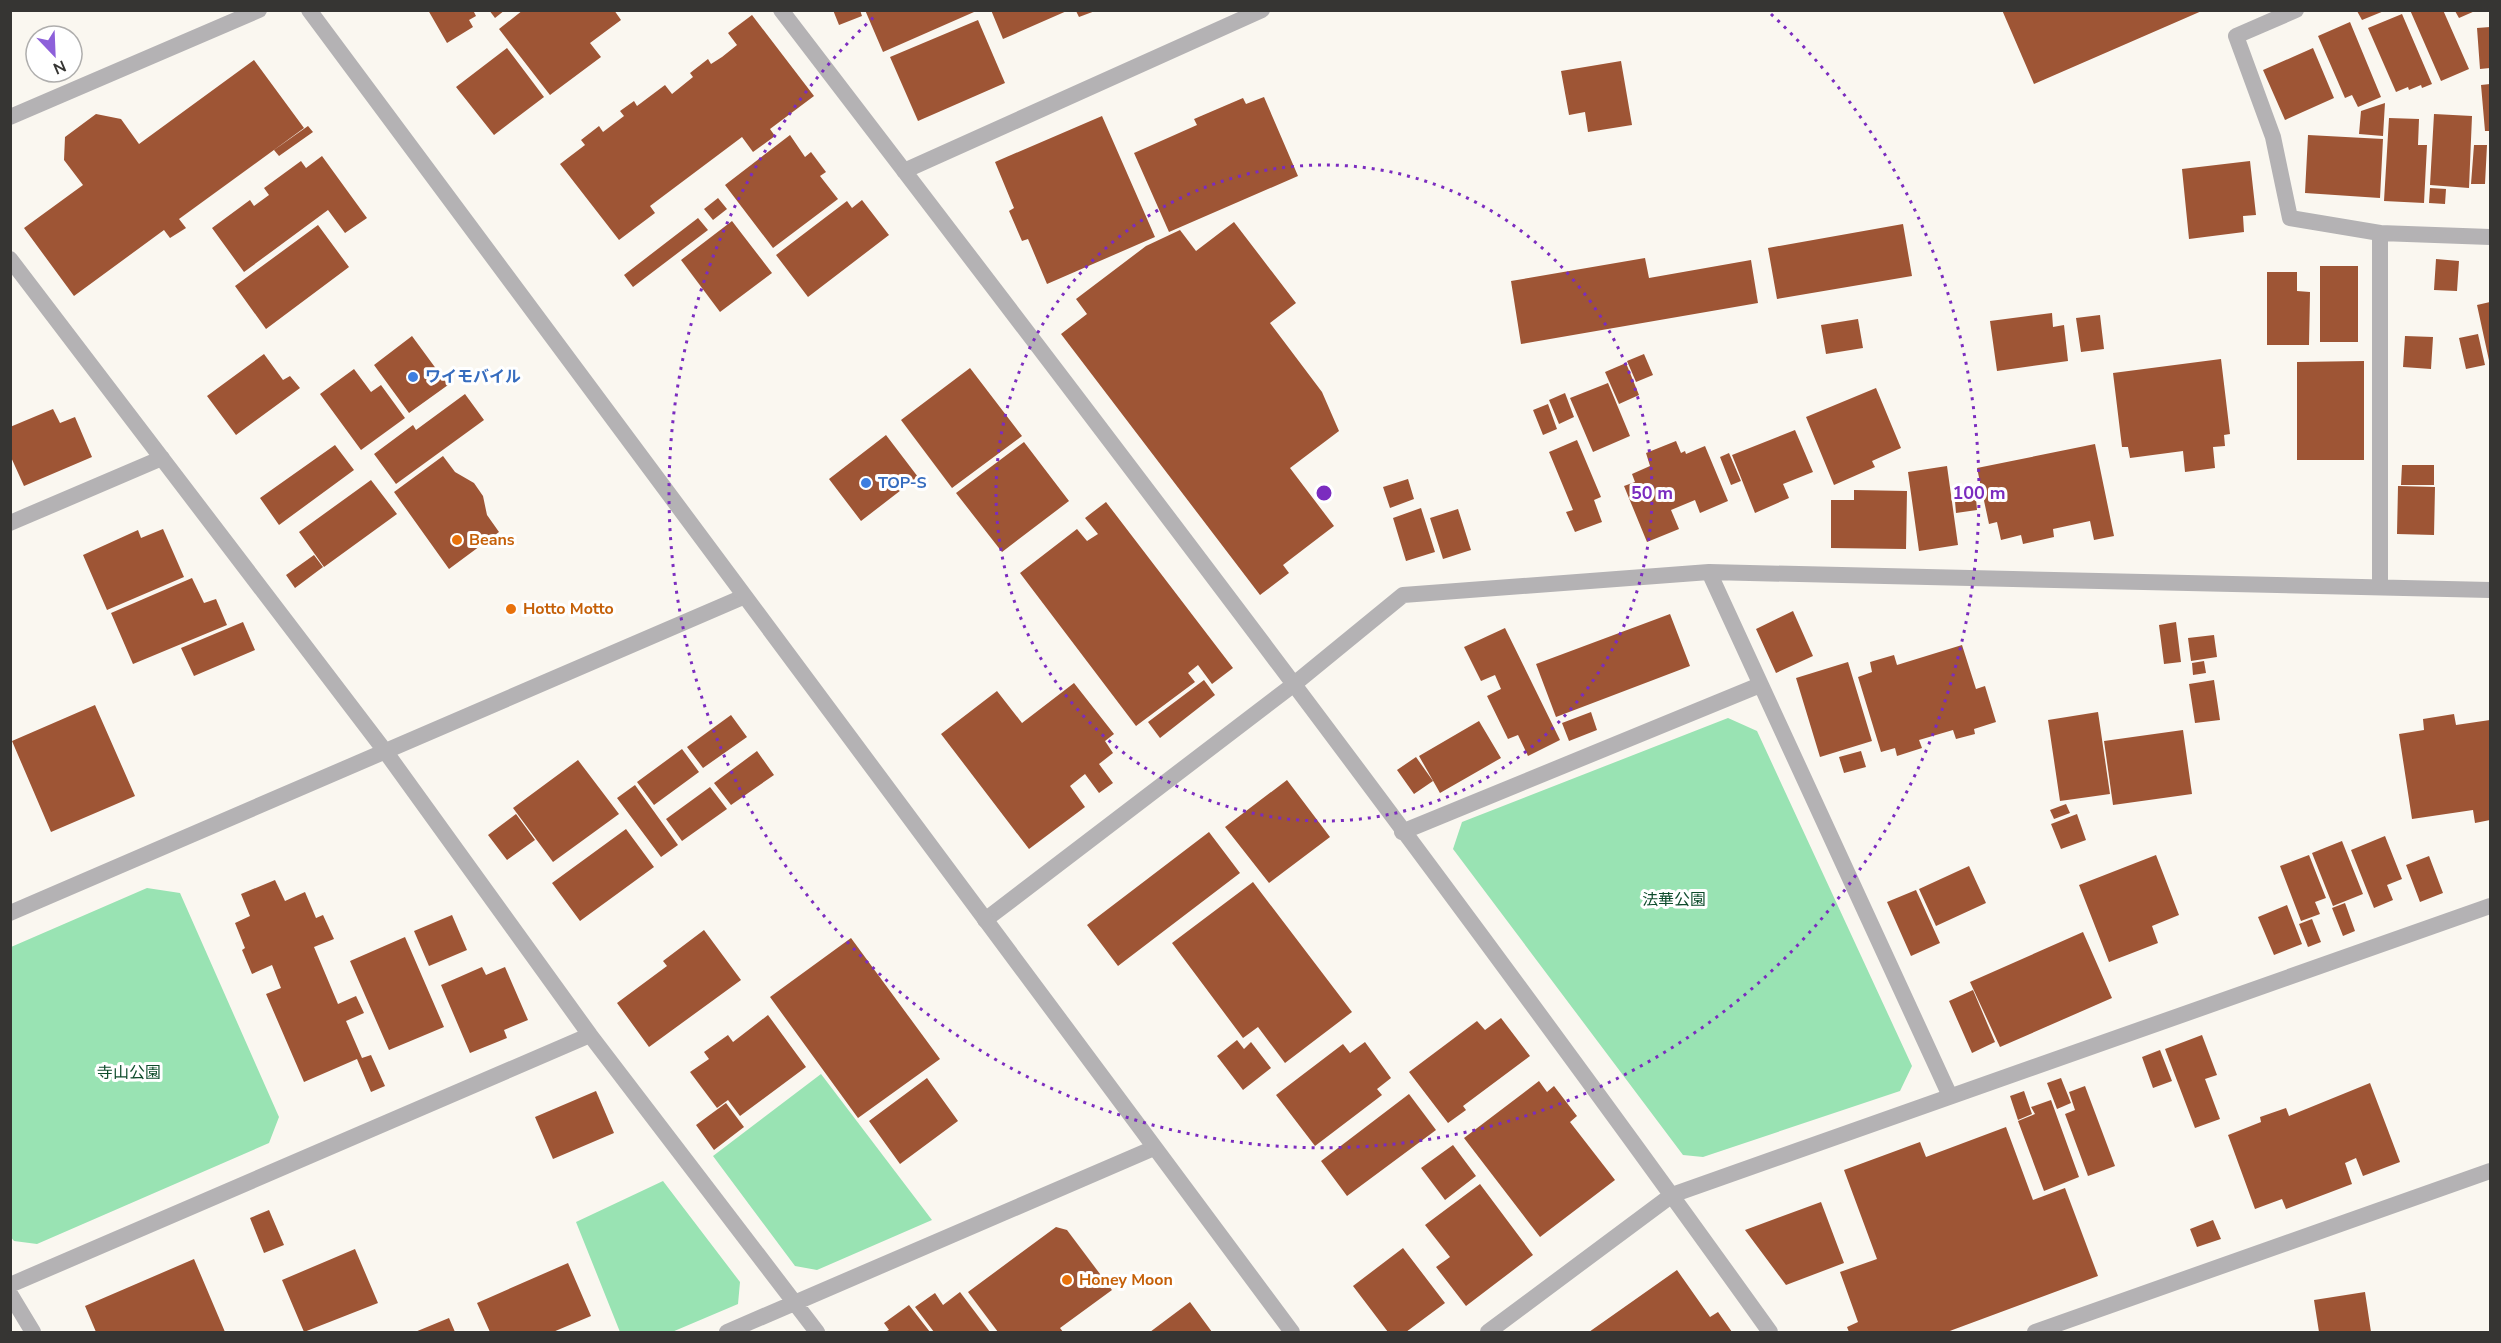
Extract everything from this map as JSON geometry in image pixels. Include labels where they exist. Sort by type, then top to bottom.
[{"type":"street","points":[[10,117],[259,10]]},
{"type":"street","points":[[309,10],[743,597],[1292,1332]]},
{"type":"street","points":[[781,10],[1293,685],[1672,1195],[1770,1332]]},
{"type":"street","points":[[904,171],[1262,10]]},
{"type":"street","points":[[2296,10],[2236,36],[2273,137],[2290,218],[2380,233],[2490,237]]},
{"type":"street","points":[[2380,233],[2380,587]]},
{"type":"street","points":[[10,260],[385,751],[590,1035],[817,1332]]},
{"type":"street","points":[[10,524],[162,458]]},
{"type":"street","points":[[985,920],[1293,685],[1403,595],[1708,572],[2490,590]]},
{"type":"street","points":[[1708,572],[1950,1096]]},
{"type":"street","points":[[10,913],[743,597]]},
{"type":"street","points":[[1402,832],[1760,685]]},
{"type":"street","points":[[1488,1332],[1672,1195],[2490,906]]},
{"type":"street","points":[[10,1285],[590,1035]]},
{"type":"street","points":[[727,1332],[1154,1148]]},
{"type":"street","points":[[2035,1332],[2490,1171]]},
{"type":"street","points":[[10,1294],[33,1332]]},
{"type":"green space","name":"法華公園","points":[[1728,718],[1757,731],[1912,1066],[1900,1091],[1703,1157],[1683,1155],[1453,849],[1462,822]]},
{"type":"green space","name":"寺山公園","points":[[147,888],[180,893],[279,1117],[269,1143],[37,1244],[14,1241],[10,1236],[11,947]]},
{"type":"green space","points":[[821,1074],[932,1220],[817,1270],[795,1266],[713,1156]]},
{"type":"green space","points":[[663,1181],[740,1282],[738,1304],[672,1332],[620,1332],[576,1222]]},
{"type":"building","points":[[428,10],[473,10],[476,16],[469,20],[473,27],[447,43]]},
{"type":"building","points":[[489,10],[505,10],[495,18]]},
{"type":"building","points":[[523,10],[614,10],[621,20],[590,43],[601,57],[550,95],[499,29]]},
{"type":"building","points":[[833,10],[860,10],[862,16],[839,25]]},
{"type":"building","points":[[865,10],[973,10],[974,12],[883,52]]},
{"type":"building","points":[[991,10],[1069,10],[1003,39]]},
{"type":"building","points":[[2002,10],[2204,10],[2034,84]]},
{"type":"building","points":[[2410,10],[2443,10],[2469,69],[2441,81]]},
{"type":"building","points":[[1076,11],[1095,11],[1079,17]]},
{"type":"building","points":[[2357,11],[2384,11],[2362,20]]},
{"type":"building","points":[[2455,11],[2475,11],[2459,18]]},
{"type":"building","points":[[2402,14],[2432,84],[2422,88],[2421,85],[2409,90],[2408,87],[2396,92],[2368,28]]},
{"type":"building","points":[[752,15],[814,96],[770,129],[775,136],[753,152],[742,137],[650,206],[655,213],[619,240],[560,164],[585,145],[581,140],[599,126],[603,132],[624,116],[620,111],[634,101],[637,106],[665,85],[672,94],[693,77],[690,73],[708,59],[711,64],[722,57],[737,45],[728,33]]},
{"type":"building","points":[[978,20],[1005,83],[918,121],[890,57]]},
{"type":"building","points":[[2350,22],[2381,97],[2358,107],[2352,95],[2345,98],[2318,36]]},
{"type":"building","points":[[2490,27],[2490,68],[2480,69],[2477,28]]},
{"type":"building","points":[[507,48],[544,97],[494,135],[456,87]]},
{"type":"building","points":[[2313,48],[2334,98],[2285,120],[2263,70]]},
{"type":"building","points":[[254,60],[304,128],[179,219],[186,228],[170,238],[164,230],[74,296],[24,228],[83,185],[64,160],[65,137],[96,114],[121,119],[139,144]]},
{"type":"building","points":[[1621,61],[1632,125],[1588,132],[1585,112],[1569,115],[1561,71]]},
{"type":"building","points":[[2490,84],[2490,131],[2485,131],[2481,85]]},
{"type":"building","points":[[1264,97],[1298,176],[1169,232],[1134,153],[1197,125],[1194,119],[1243,98],[1246,104]]},
{"type":"building","points":[[2385,103],[2383,136],[2359,134],[2361,111]]},
{"type":"building","points":[[2434,114],[2472,116],[2469,188],[2430,185]]},
{"type":"building","points":[[1102,116],[1155,237],[1047,284],[1028,239],[1022,241],[1009,211],[1014,208],[995,162]]},
{"type":"building","points":[[2389,118],[2419,119],[2418,145],[2427,145],[2424,203],[2384,201]]},
{"type":"building","points":[[308,126],[313,132],[279,156],[274,150]]},
{"type":"building","points":[[790,135],[805,157],[811,152],[826,172],[820,176],[838,199],[773,248],[725,185]]},
{"type":"building","points":[[2308,135],[2383,139],[2380,198],[2305,193]]},
{"type":"building","points":[[2474,145],[2487,145],[2485,184],[2471,184]]},
{"type":"building","points":[[322,156],[367,218],[345,233],[328,210],[244,272],[212,228],[250,200],[254,206],[269,195],[264,188],[301,161],[306,168]]},
{"type":"building","points":[[2250,161],[2256,215],[2243,216],[2244,232],[2189,239],[2182,169]]},
{"type":"building","points":[[2430,188],[2446,189],[2445,204],[2429,203]]},
{"type":"building","points":[[718,198],[727,209],[713,220],[704,209]]},
{"type":"building","points":[[862,200],[889,235],[808,297],[776,255],[847,201],[852,208]]},
{"type":"building","points":[[698,218],[708,230],[633,287],[624,275]]},
{"type":"building","points":[[732,221],[772,273],[720,312],[681,260]]},
{"type":"building","points":[[1234,222],[1296,303],[1270,323],[1322,392],[1339,431],[1290,468],[1334,526],[1283,565],[1289,573],[1260,595],[1061,334],[1087,314],[1076,299],[1146,246],[1180,230],[1196,251]]},
{"type":"building","points":[[1903,224],[1912,276],[1777,299],[1768,248]]},
{"type":"building","points":[[318,225],[349,267],[266,329],[235,286]]},
{"type":"building","points":[[1645,258],[1649,278],[1751,260],[1758,303],[1521,344],[1511,281]]},
{"type":"building","points":[[2436,259],[2459,261],[2457,291],[2434,290]]},
{"type":"building","points":[[2320,266],[2358,266],[2358,342],[2320,342]]},
{"type":"building","points":[[2267,272],[2297,272],[2297,291],[2310,292],[2309,345],[2267,345]]},
{"type":"building","points":[[2490,302],[2490,365],[2477,305]]},
{"type":"building","points":[[2052,313],[2053,327],[2064,325],[2068,361],[1997,371],[1990,321]]},
{"type":"building","points":[[2100,315],[2104,349],[2081,352],[2076,318]]},
{"type":"building","points":[[1858,319],[1863,348],[1826,354],[1821,325]]},
{"type":"building","points":[[2478,334],[2485,365],[2466,369],[2459,338]]},
{"type":"building","points":[[412,336],[448,385],[409,413],[374,365]]},
{"type":"building","points":[[2405,336],[2433,337],[2431,369],[2403,367]]},
{"type":"building","points":[[264,354],[283,380],[290,376],[300,388],[236,435],[207,396]]},
{"type":"building","points":[[1644,354],[1653,375],[1636,382],[1627,361]]},
{"type":"building","points":[[2221,359],[2230,434],[2224,435],[2225,446],[2213,447],[2215,468],[2185,472],[2183,451],[2130,458],[2128,447],[2122,447],[2113,373]]},
{"type":"building","points":[[2364,361],[2364,460],[2297,460],[2297,362]]},
{"type":"building","points":[[1626,363],[1639,395],[1619,404],[1605,372]]},
{"type":"building","points":[[970,368],[1022,436],[952,488],[901,420]]},
{"type":"building","points":[[354,369],[371,392],[381,385],[405,418],[361,450],[320,394]]},
{"type":"building","points":[[1608,383],[1630,436],[1593,452],[1570,398]]},
{"type":"building","points":[[1876,388],[1901,448],[1872,461],[1875,467],[1834,485],[1806,417]]},
{"type":"building","points":[[1565,393],[1574,417],[1559,424],[1549,400]]},
{"type":"building","points":[[465,394],[484,420],[396,484],[374,454],[413,425],[416,430]]},
{"type":"building","points":[[1548,404],[1557,429],[1543,435],[1533,410]]},
{"type":"building","points":[[53,409],[60,423],[75,417],[92,457],[24,486],[10,455],[10,427]]},
{"type":"building","points":[[1795,430],[1813,472],[1783,484],[1789,498],[1755,513],[1732,455]]},
{"type":"building","points":[[886,435],[918,477],[861,521],[829,479]]},
{"type":"building","points":[[1577,440],[1601,497],[1594,500],[1602,522],[1575,532],[1566,512],[1573,510],[1549,452]]},
{"type":"building","points":[[1676,441],[1681,453],[1685,451],[1686,454],[1705,446],[1728,501],[1700,513],[1695,500],[1671,510],[1679,529],[1647,542],[1624,486],[1635,482],[1632,474],[1650,466],[1646,453]]},
{"type":"building","points":[[1024,442],[1069,501],[1002,552],[956,493]]},
{"type":"building","points":[[2095,444],[2114,536],[2094,540],[2090,521],[2053,529],[2054,537],[2023,544],[2021,535],[2001,540],[1997,522],[1989,524],[1977,468]]},
{"type":"building","points":[[335,445],[354,470],[279,525],[260,498]]},
{"type":"building","points":[[1729,453],[1741,481],[1731,485],[1720,457]]},
{"type":"building","points":[[443,456],[455,472],[474,483],[483,496],[487,515],[499,532],[449,569],[394,492]]},
{"type":"building","points":[[2402,465],[2434,465],[2434,485],[2401,485]]},
{"type":"building","points":[[1947,466],[1958,545],[1919,551],[1908,472]]},
{"type":"building","points":[[1408,479],[1414,499],[1390,508],[1383,487]]},
{"type":"building","points":[[371,480],[397,514],[324,567],[299,532]]},
{"type":"building","points":[[2398,486],[2435,487],[2434,535],[2397,534]]},
{"type":"building","points":[[1854,490],[1907,491],[1906,549],[1831,548],[1831,500],[1854,500]]},
{"type":"building","points":[[1976,498],[1977,510],[1956,513],[1955,501]]},
{"type":"building","points":[[1106,502],[1233,668],[1212,684],[1198,665],[1188,673],[1195,682],[1136,726],[1020,573],[1077,529],[1087,541],[1098,534],[1085,518]]},
{"type":"building","points":[[1421,508],[1435,552],[1406,561],[1393,518]]},
{"type":"building","points":[[1458,509],[1471,550],[1443,559],[1430,518]]},
{"type":"building","points":[[163,529],[184,577],[107,610],[83,555],[138,530],[141,538]]},
{"type":"building","points":[[314,555],[323,567],[295,588],[286,575]]},
{"type":"building","points":[[192,578],[204,603],[216,599],[227,625],[133,664],[111,613]]},
{"type":"building","points":[[1793,611],[1813,656],[1776,673],[1756,629]]},
{"type":"building","points":[[1670,614],[1690,666],[1556,717],[1536,664]]},
{"type":"building","points":[[243,622],[255,650],[194,676],[181,648]]},
{"type":"building","points":[[2176,622],[2181,662],[2164,664],[2159,625]]},
{"type":"building","points":[[1505,628],[1560,740],[1528,756],[1518,735],[1508,739],[1487,696],[1501,689],[1495,675],[1481,681],[1464,647]]},
{"type":"building","points":[[2214,635],[2217,657],[2191,661],[2188,638]]},
{"type":"building","points":[[1962,645],[1976,689],[1985,686],[1996,722],[1974,729],[1975,734],[1956,739],[1953,730],[1919,740],[1922,748],[1897,756],[1895,748],[1881,752],[1858,677],[1872,672],[1870,662],[1894,655],[1897,665]]},
{"type":"building","points":[[2204,661],[2206,673],[2193,675],[2192,663]]},
{"type":"building","points":[[1848,662],[1872,741],[1820,757],[1796,678]]},
{"type":"building","points":[[1204,680],[1215,695],[1160,738],[1148,722]]},
{"type":"building","points":[[2214,680],[2220,720],[2195,723],[2189,684]]},
{"type":"building","points":[[1074,683],[1114,734],[1105,741],[1113,753],[1099,764],[1113,783],[1099,793],[1085,774],[1070,786],[1085,807],[1029,849],[941,734],[997,691],[1022,723]]},
{"type":"building","points":[[95,705],[135,796],[51,832],[12,741]]},
{"type":"building","points":[[1591,712],[1597,730],[1569,741],[1562,723]]},
{"type":"building","points":[[2098,712],[2110,794],[2060,801],[2048,720]]},
{"type":"building","points":[[2454,714],[2456,725],[2490,720],[2490,820],[2475,823],[2473,810],[2412,819],[2399,734],[2424,730],[2423,719]]},
{"type":"building","points":[[731,715],[747,737],[703,768],[687,747]]},
{"type":"building","points":[[1479,721],[1501,758],[1440,793],[1419,756]]},
{"type":"building","points":[[2183,730],[2192,794],[2113,805],[2104,741]]},
{"type":"building","points":[[682,749],[699,772],[654,805],[637,782]]},
{"type":"building","points":[[757,751],[774,775],[731,805],[714,783]]},
{"type":"building","points":[[1861,751],[1866,767],[1844,773],[1839,757]]},
{"type":"building","points":[[1416,757],[1433,781],[1414,794],[1397,770]]},
{"type":"building","points":[[578,760],[619,814],[553,862],[513,808]]},
{"type":"building","points":[[1287,780],[1330,837],[1269,883],[1225,827]]},
{"type":"building","points":[[635,785],[678,845],[661,857],[617,798]]},
{"type":"building","points":[[710,787],[727,809],[682,841],[666,819]]},
{"type":"building","points":[[2066,804],[2070,813],[2054,819],[2050,810]]},
{"type":"building","points":[[516,814],[535,840],[507,860],[488,835]]},
{"type":"building","points":[[2077,814],[2086,840],[2061,849],[2051,824]]},
{"type":"building","points":[[626,829],[654,867],[580,921],[552,883]]},
{"type":"building","points":[[1209,832],[1240,873],[1118,966],[1087,925]]},
{"type":"building","points":[[2385,836],[2402,879],[2387,885],[2393,900],[2374,908],[2351,850]]},
{"type":"building","points":[[2342,841],[2363,894],[2333,906],[2312,853]]},
{"type":"building","points":[[2156,855],[2179,915],[2152,926],[2158,943],[2109,962],[2079,885]]},
{"type":"building","points":[[2309,855],[2326,898],[2315,902],[2320,914],[2301,921],[2280,866]]},
{"type":"building","points":[[2429,856],[2443,893],[2420,902],[2406,865]]},
{"type":"building","points":[[1969,866],[1986,903],[1936,926],[1919,889]]},
{"type":"building","points":[[275,880],[285,901],[305,892],[316,918],[323,915],[334,939],[314,947],[338,1004],[356,996],[364,1013],[346,1021],[362,1058],[371,1055],[385,1086],[371,1092],[357,1059],[304,1082],[266,994],[281,988],[272,965],[252,974],[242,950],[245,948],[235,923],[250,916],[241,894]]},
{"type":"building","points":[[1253,882],[1352,1012],[1285,1063],[1258,1027],[1243,1038],[1172,943]]},
{"type":"building","points":[[1916,890],[1940,943],[1911,956],[1887,902]]},
{"type":"building","points":[[2345,903],[2355,931],[2343,936],[2332,908]]},
{"type":"building","points":[[2287,905],[2302,944],[2274,955],[2258,917]]},
{"type":"building","points":[[452,915],[467,950],[429,966],[414,931]]},
{"type":"building","points":[[2312,919],[2321,942],[2308,947],[2299,924]]},
{"type":"building","points":[[704,930],[741,980],[649,1047],[617,1003],[667,966],[663,961]]},
{"type":"building","points":[[2083,932],[2112,998],[2000,1047],[1970,982]]},
{"type":"building","points":[[405,937],[444,1027],[389,1050],[350,961]]},
{"type":"building","points":[[851,938],[940,1059],[858,1118],[770,997]]},
{"type":"building","points":[[482,967],[486,975],[505,967],[528,1020],[504,1030],[507,1038],[470,1053],[441,985]]},
{"type":"building","points":[[1973,990],[1995,1042],[1972,1053],[1949,1001]]},
{"type":"building","points":[[768,1015],[806,1067],[740,1116],[728,1100],[717,1108],[690,1072],[709,1059],[704,1052],[728,1035],[733,1042]]},
{"type":"building","points":[[1501,1018],[1530,1056],[1463,1106],[1466,1110],[1448,1123],[1409,1072],[1477,1021],[1485,1030]]},
{"type":"building","points":[[2202,1035],[2217,1075],[2205,1079],[2220,1119],[2195,1128],[2165,1049]]},
{"type":"building","points":[[1237,1040],[1244,1049],[1251,1042],[1271,1068],[1243,1090],[1217,1056]]},
{"type":"building","points":[[1365,1042],[1391,1078],[1377,1089],[1382,1095],[1315,1146],[1276,1095],[1343,1044],[1350,1053]]},
{"type":"building","points":[[2160,1050],[2172,1081],[2153,1088],[2142,1057]]},
{"type":"building","points":[[927,1078],[958,1121],[900,1164],[869,1121]]},
{"type":"building","points":[[2061,1078],[2071,1103],[2057,1109],[2047,1083]]},
{"type":"building","points":[[1539,1081],[1547,1092],[1554,1086],[1577,1116],[1570,1122],[1615,1180],[1540,1237],[1464,1138]]},
{"type":"building","points":[[2370,1083],[2400,1162],[2363,1176],[2356,1158],[2345,1163],[2352,1184],[2286,1209],[2282,1199],[2255,1209],[2228,1135],[2261,1122],[2260,1117],[2286,1108],[2289,1116]]},
{"type":"building","points":[[2085,1086],[2115,1166],[2088,1176],[2065,1114],[2075,1110],[2069,1092]]},
{"type":"building","points":[[596,1091],[614,1133],[553,1159],[535,1117]]},
{"type":"building","points":[[2024,1091],[2032,1114],[2018,1120],[2010,1096]]},
{"type":"building","points":[[1409,1094],[1436,1130],[1347,1196],[1321,1161]]},
{"type":"building","points":[[2051,1100],[2079,1177],[2044,1191],[2018,1121],[2035,1114],[2031,1107]]},
{"type":"building","points":[[726,1103],[744,1127],[714,1150],[696,1125]]},
{"type":"building","points":[[2006,1127],[2033,1200],[2065,1188],[2098,1276],[1947,1332],[1849,1332],[1847,1327],[1858,1322],[1840,1272],[1877,1259],[1844,1170],[1920,1142],[1926,1157]]},
{"type":"building","points":[[1453,1145],[1476,1176],[1445,1200],[1421,1168]]},
{"type":"building","points":[[1480,1184],[1533,1255],[1466,1306],[1436,1267],[1450,1257],[1425,1225]]},
{"type":"building","points":[[1821,1202],[1844,1263],[1786,1285],[1745,1230]]},
{"type":"building","points":[[269,1210],[284,1245],[264,1253],[250,1218]]},
{"type":"building","points":[[2213,1220],[2221,1239],[2197,1247],[2190,1229]]},
{"type":"building","points":[[1056,1227],[1067,1230],[1112,1290],[1060,1328],[1063,1332],[998,1332],[968,1292]]},
{"type":"building","points":[[1403,1248],[1445,1303],[1406,1332],[1388,1332],[1353,1286]]},
{"type":"building","points":[[355,1249],[378,1303],[304,1332],[282,1280]]},
{"type":"building","points":[[194,1259],[225,1332],[96,1332],[85,1306]]},
{"type":"building","points":[[568,1263],[591,1316],[553,1332],[490,1332],[477,1303]]},
{"type":"building","points":[[1677,1270],[1710,1317],[1718,1312],[1732,1332],[1589,1332]]},
{"type":"building","points":[[960,1292],[990,1332],[934,1332],[915,1307],[935,1293],[943,1305]]},
{"type":"building","points":[[2365,1292],[2371,1332],[2319,1332],[2314,1300]]},
{"type":"building","points":[[1190,1302],[1212,1332],[1150,1332]]},
{"type":"building","points":[[909,1305],[930,1332],[885,1332],[889,1330],[884,1323]]},
{"type":"building","points":[[449,1318],[455,1332],[415,1332]]},
{"type":"place","name":"ワイモバイル","points":[[413,377]]},
{"type":"place","name":"TOP-S","points":[[866,483]]},
{"type":"place","name":"Beans","points":[[457,540]]},
{"type":"place","name":"Hotto Motto","points":[[511,609]]},
{"type":"place","name":"Honey Moon","points":[[1067,1280]]}]
